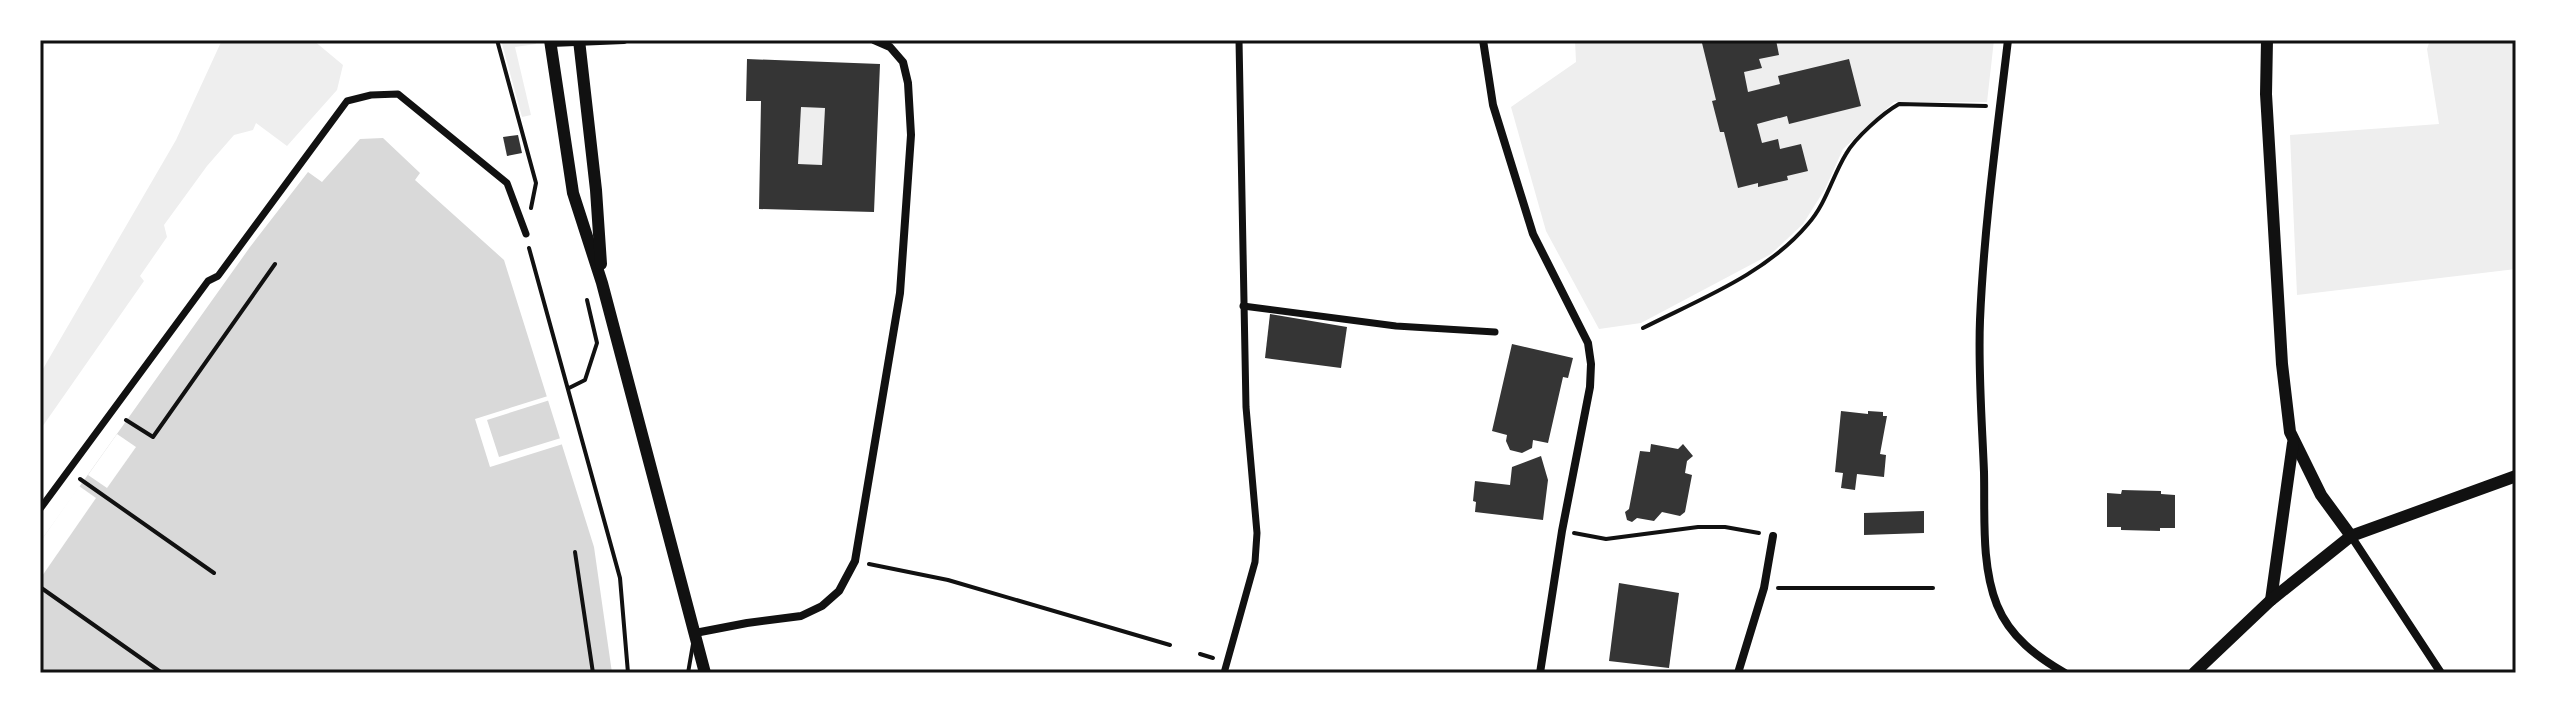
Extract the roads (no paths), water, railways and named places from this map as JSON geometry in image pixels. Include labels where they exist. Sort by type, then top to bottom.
[{"type":"main road","points":[[2267,40],[2266,94],[2282,364],[2293,443],[2271,600]]},
{"type":"main road","points":[[580,41],[596,190],[602,283]]},
{"type":"main road","points":[[550,42],[573,193],[602,283],[705,673]]},
{"type":"main road","points":[[2293,443],[2321,495],[2351,536]]},
{"type":"main road","points":[[2194,673],[2271,600],[2351,536],[2516,476]]},
{"type":"street","points":[[550,42],[624,40]]},
{"type":"street","points":[[695,633],[801,616],[822,606],[839,591],[855,561],[900,293],[911,135],[908,83],[903,62],[890,47],[874,40]]},
{"type":"street","points":[[1224,673],[1255,562],[1257,533],[1246,407],[1239,40]]},
{"type":"street","points":[[1483,40],[1493,105],[1533,234],[1588,343],[1591,364],[1590,387],[1562,531],[1540,673]]},
{"type":"street","points":[[2008,40],[1980,322],[1985,534],[1997,606],[2012,632],[2041,659],[2065,673]]},
{"type":"street","points":[[40,509],[208,281],[218,276],[347,101],[371,95],[398,94],[507,183],[526,234]]},
{"type":"street","points":[[1243,306],[1396,326],[1495,332]]},
{"type":"street","points":[[1738,673],[1764,588],[1773,536]]},
{"type":"street","points":[[2351,536],[2441,673]]},
{"type":"lane","points":[[688,673],[695,633]]}]
